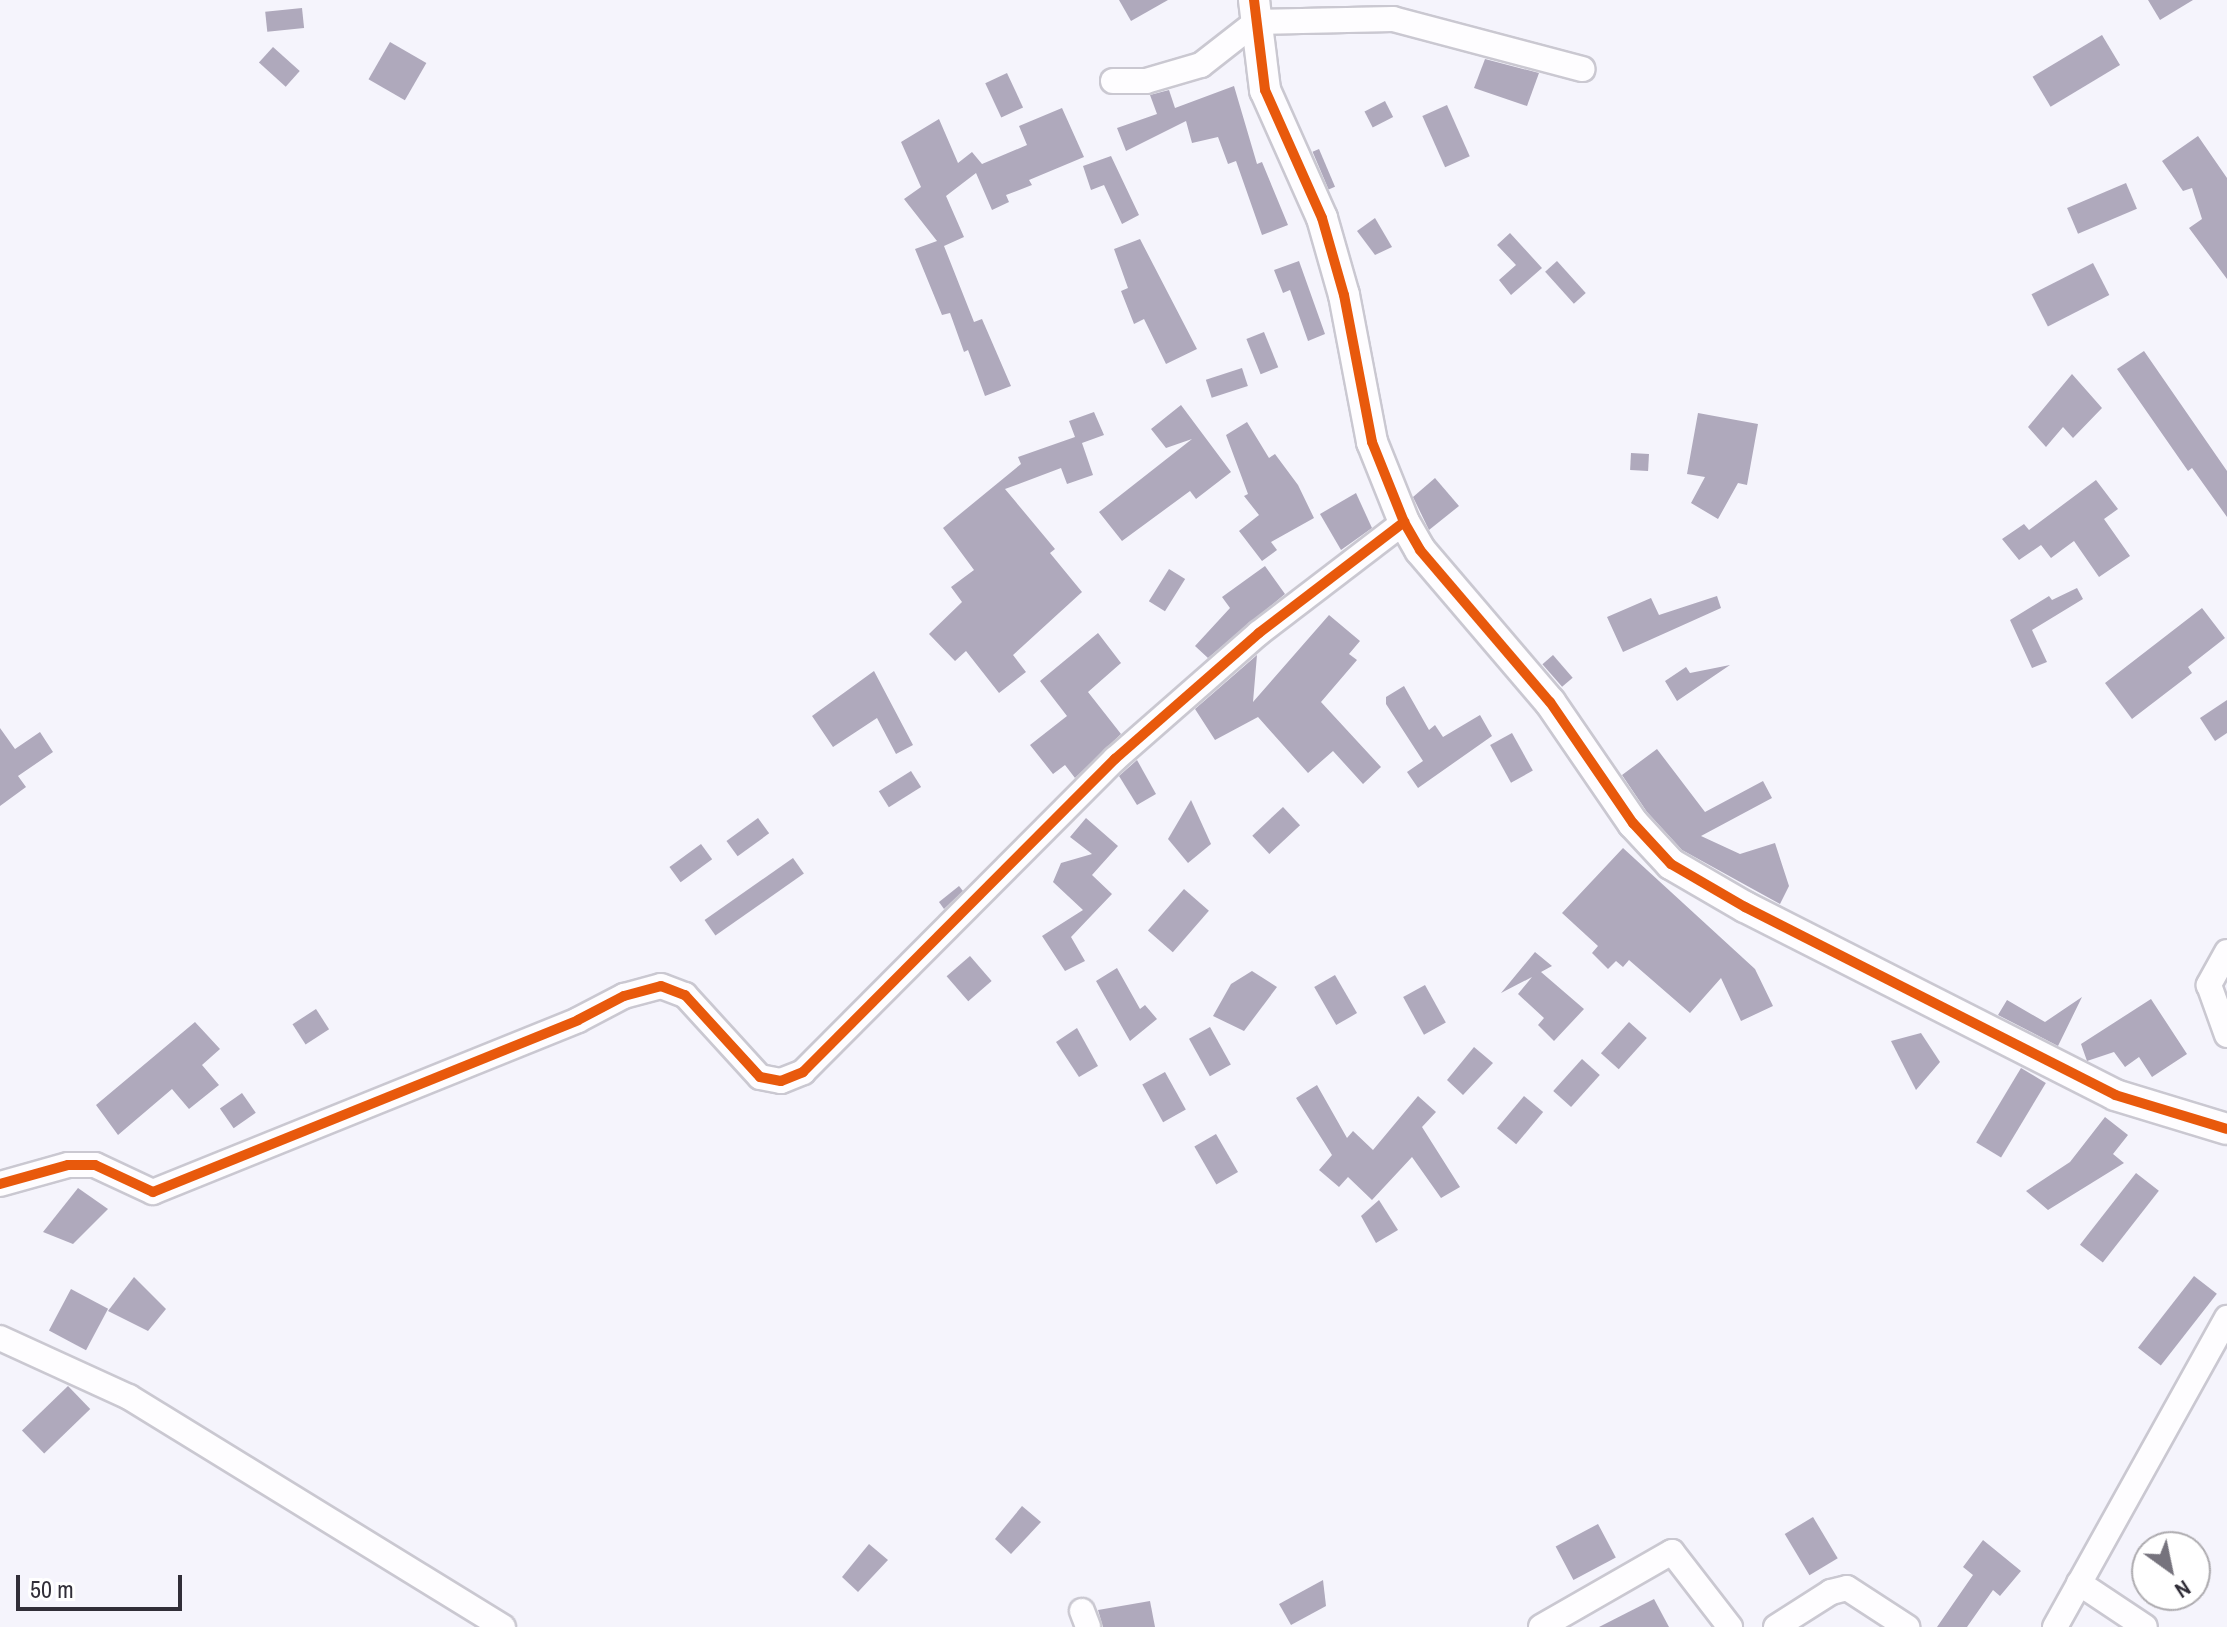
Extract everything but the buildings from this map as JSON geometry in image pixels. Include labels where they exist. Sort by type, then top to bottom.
[{"type":"street","points":[[1255,11],[1265,90],[1322,218],[1344,295],[1372,442],[1404,522],[1428,560],[1550,702],[1633,823],[1671,864],[1704,886],[2115,1095],[2227,1129]]},
{"type":"street","points":[[1113,81],[1146,81],[1201,65],[1255,11],[1393,19],[1582,69]]},
{"type":"street","points":[[0,1184],[68,1165],[95,1165],[153,1192],[578,1020],[624,996],[661,986],[685,995],[760,1077],[781,1081],[803,1072],[1115,759],[1259,633],[1404,522]]},
{"type":"street","points":[[2227,952],[2209,985],[2227,1035]]},
{"type":"street","points":[[2055,1627],[2227,1318]]},
{"type":"street","points":[[0,1338],[129,1397],[503,1627]]},
{"type":"street","points":[[1541,1627],[1672,1552],[1730,1627]]},
{"type":"street","points":[[2079,1583],[2145,1627]]},
{"type":"street","points":[[1776,1627],[1831,1592],[1847,1588],[1907,1627]]},
{"type":"cycle path","points":[[1254,0],[1265,90],[1322,218],[1344,295],[1372,442],[1404,522],[1420,550],[1550,702],[1633,823],[1671,864],[1745,907],[2115,1095],[2227,1129]]},
{"type":"cycle path","points":[[0,1184],[68,1165],[95,1165],[153,1192],[578,1020],[624,996],[661,986],[685,995],[760,1077],[781,1081],[803,1072],[1115,759],[1259,633],[1404,522]]}]
